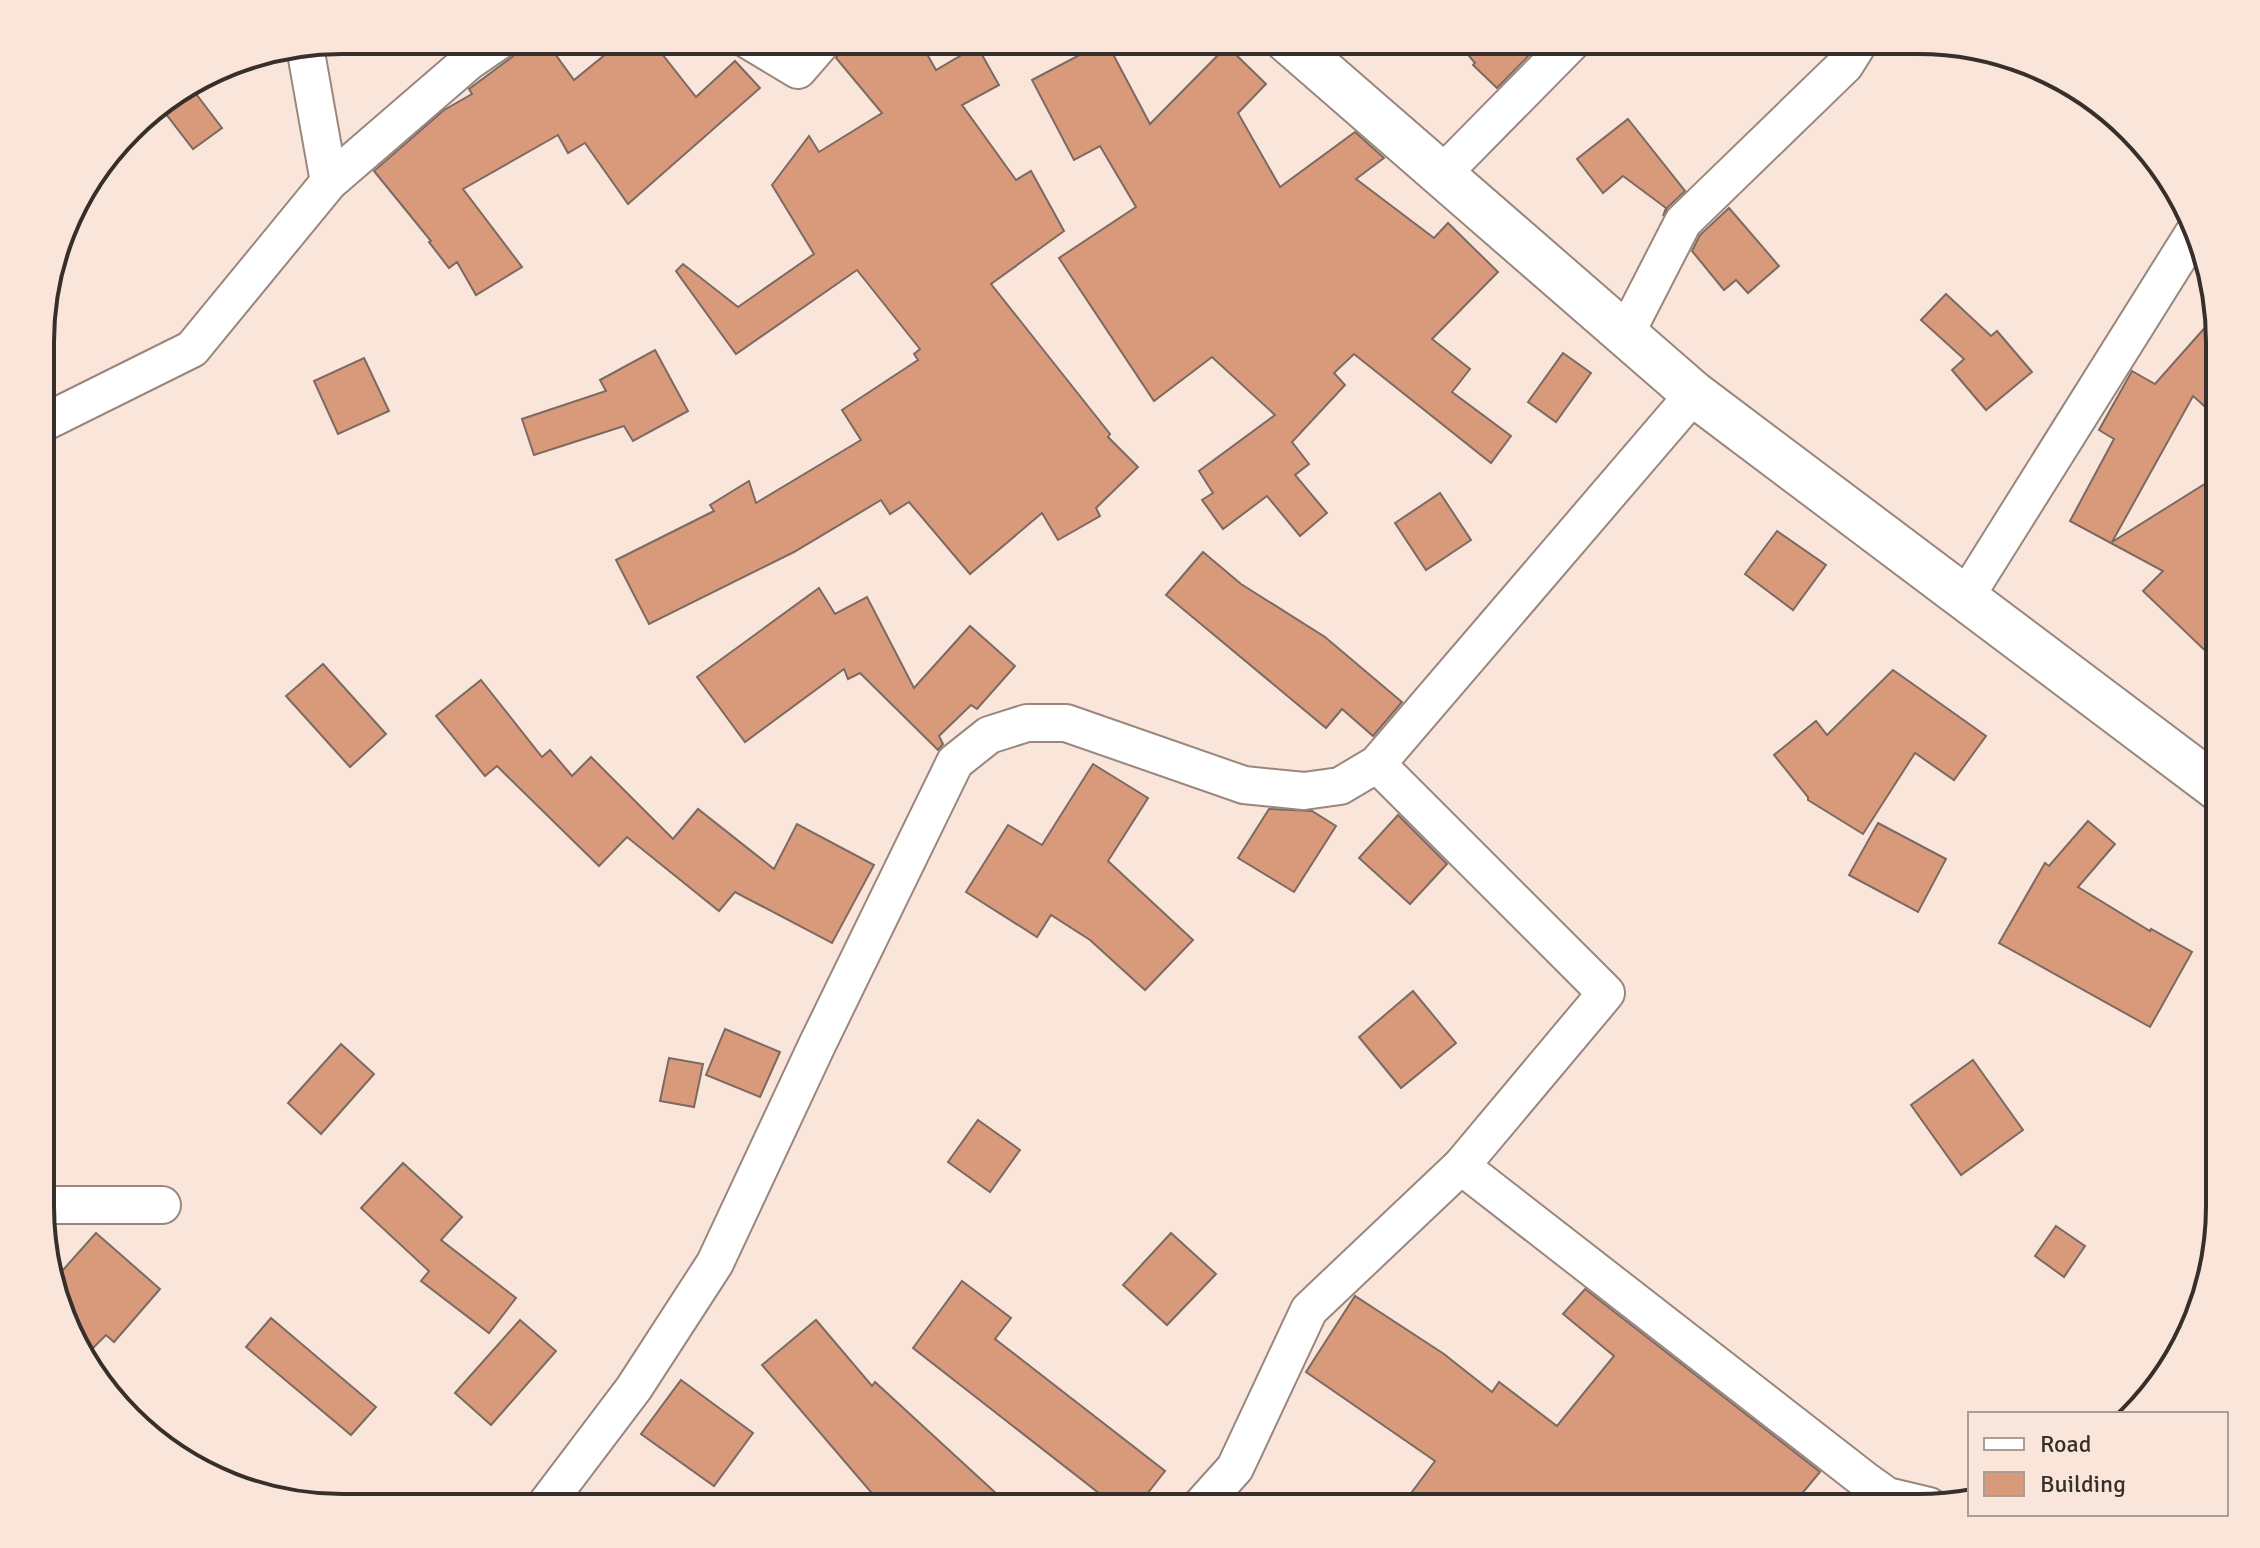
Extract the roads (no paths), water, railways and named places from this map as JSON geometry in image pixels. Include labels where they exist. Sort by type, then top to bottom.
[{"type":"street","points":[[54,418],[192,349],[329,182],[480,54]]},
{"type":"street","points":[[771,54],[798,70],[812,54]]},
{"type":"street","points":[[1303,54],[1694,394],[2206,779]]},
{"type":"street","points":[[1441,175],[1560,54]]},
{"type":"street","points":[[1625,335],[1683,222],[1845,65],[1852,54]]},
{"type":"street","points":[[307,56],[329,182]]},
{"type":"street","points":[[1965,598],[2188,242]]},
{"type":"street","points":[[554,1494],[634,1388],[715,1263],[955,762],[989,735],[1027,723],[1066,723],[1244,785],[1304,791],[1340,786],[1377,764],[1694,394]]},
{"type":"street","points":[[1212,1494],[1235,1468],[1309,1310],[1461,1166],[1606,993],[1377,764]]},
{"type":"street","points":[[1461,1166],[1857,1494]]},
{"type":"street","points":[[54,1205],[162,1205]]}]
